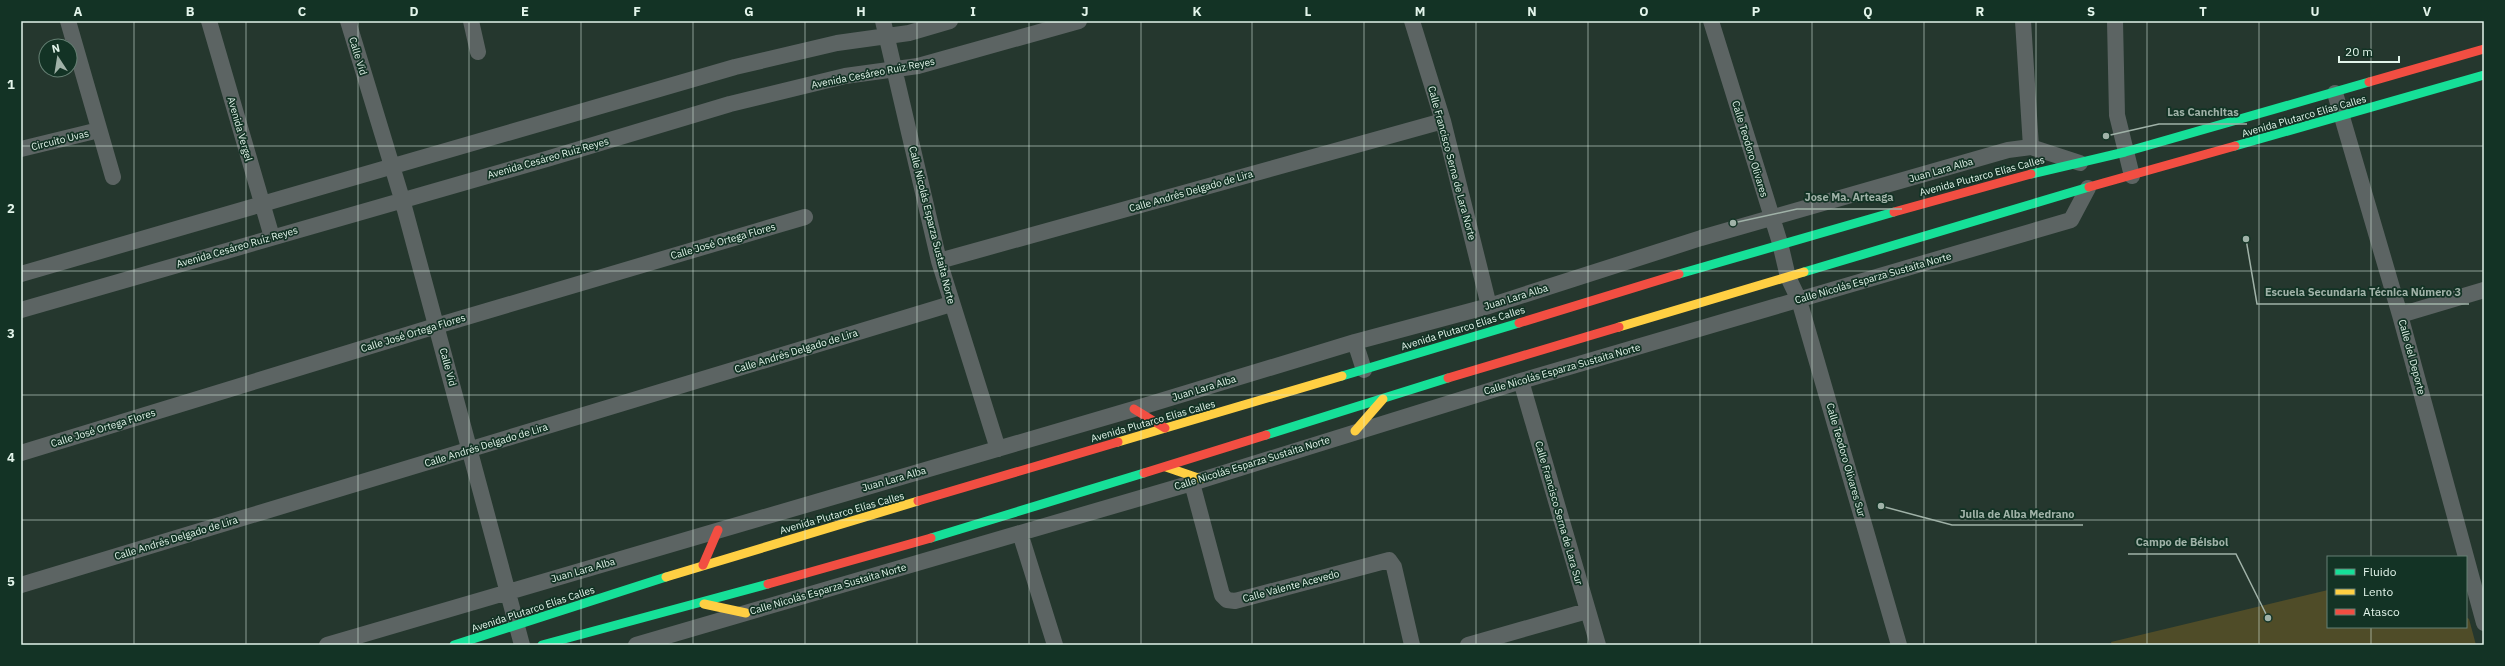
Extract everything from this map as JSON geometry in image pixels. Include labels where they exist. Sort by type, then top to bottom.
[{"type":"main road","name":"Avenida Plutarco Elías Calles","points":[[454,645],[518,626],[703,565],[1364,370],[1780,243],[2019,177],[2125,152],[2335,93],[2484,49]]},
{"type":"main road","name":"Avenida Plutarco Elías Calles","points":[[542,645],[701,603],[1014,514],[1520,355],[2088,188],[2484,75]]},
{"type":"main road","points":[[1355,431],[1383,399]]},
{"type":"main road","points":[[1134,409],[1165,428]]},
{"type":"main road","points":[[1166,467],[1196,481]]},
{"type":"main road","points":[[703,565],[718,530]]},
{"type":"main road","points":[[701,603],[746,613]]},
{"type":"street","name":"Avenida Vergel","points":[[209,21],[272,237]]},
{"type":"street","name":"Calle Vid","points":[[348,21],[402,199],[470,450],[506,593],[518,626],[522,645]]},
{"type":"street","points":[[471,21],[478,52]]},
{"type":"street","points":[[21,274],[735,67],[837,43],[885,28],[909,32],[950,21]]},
{"type":"street","name":"Avenida Cesáreo Ruiz Reyes","points":[[21,310],[402,199],[550,158],[730,104],[845,76],[918,66],[1079,21]]},
{"type":"street","name":"Calle Francisco Serna de Lara Norte","points":[[1412,21],[1443,121],[1489,306]]},
{"type":"street","name":"Calle Teodoro Olivares","points":[[1711,21],[1780,243],[1788,277]]},
{"type":"street","points":[[2022,21],[2031,147]]},
{"type":"street","points":[[2115,21],[2117,115],[2132,176]]},
{"type":"street","name":"Circuito Uvas","points":[[72,22],[112,177]]},
{"type":"street","name":"Calle Nicolás Esparza Sustaita Norte","points":[[885,28],[939,261],[951,304],[998,449]]},
{"type":"street","name":"Calle del Deporte","points":[[2335,93],[2400,315],[2466,556]]},
{"type":"street","name":"Calle Andrés Delgado de Lira","points":[[939,261],[1443,121]]},
{"type":"street","name":"Circuito Uvas","points":[[21,149],[99,130]]},
{"type":"street","name":"Juan Lara Alba","points":[[327,645],[1134,409],[1355,342],[1489,306],[1700,238],[2008,150],[2031,147],[2081,163]]},
{"type":"street","name":"Calle Nicolás Esparza Sustaita Norte","points":[[636,645],[1196,481],[1521,381],[2071,220],[2088,188]]},
{"type":"street","name":"Calle José Ortega Flores","points":[[21,453],[436,326],[805,217]]},
{"type":"street","name":"Calle Teodoro Olivares Sur","points":[[1788,277],[1798,300],[1900,645]]},
{"type":"street","points":[[2400,315],[2484,290]]},
{"type":"street","name":"Calle Andrés Delgado de Lira","points":[[21,585],[951,304]]},
{"type":"street","points":[[1355,342],[1364,370]]},
{"type":"street","name":"Calle Francisco Serna de Lara Sur","points":[[1521,381],[1598,645]]},
{"type":"street","name":"Calle Valente Acevedo","points":[[1196,481],[1222,595],[1227,600],[1235,601],[1389,560],[1394,567],[1412,645]]},
{"type":"street","points":[[1020,533],[1055,645]]},
{"type":"street","name":"Calle del Deporte","points":[[2467,561],[2484,623]]},
{"type":"street","points":[[1468,645],[1587,611]]},
{"type":"shaded area","points":[[2327,590],[2327,628],[2467,628],[2467,618],[2469,619],[2476,645],[2112,645],[2111,642]]},
{"type":"traffic: fast","points":[[2235,146],[2484,75]]},
{"type":"traffic: fast","points":[[2031,174],[2125,152],[2369,82]]},
{"type":"traffic: fast","points":[[1804,272],[2089,187]]},
{"type":"traffic: fast","points":[[1679,274],[1894,212]]},
{"type":"traffic: fast","points":[[1342,376],[1519,323]]},
{"type":"traffic: fast","points":[[1266,435],[1448,378]]},
{"type":"traffic: fast","points":[[931,538],[1144,473]]},
{"type":"traffic: fast","points":[[454,645],[666,577]]},
{"type":"traffic: fast","points":[[542,645],[768,584]]},
{"type":"traffic: slow","points":[[1619,327],[1804,272]]},
{"type":"traffic: slow","points":[[1118,442],[1342,376]]},
{"type":"traffic: slow","points":[[1355,431],[1383,399]]},
{"type":"traffic: slow","points":[[1166,467],[1201,479]]},
{"type":"traffic: slow","points":[[666,577],[918,501]]},
{"type":"traffic: slow","points":[[704,604],[746,613]]},
{"type":"traffic: jam","points":[[2369,82],[2484,49]]},
{"type":"traffic: jam","points":[[2089,187],[2235,146]]},
{"type":"traffic: jam","points":[[1894,212],[2031,174]]},
{"type":"traffic: jam","points":[[1519,323],[1679,274]]},
{"type":"traffic: jam","points":[[1448,378],[1619,327]]},
{"type":"traffic: jam","points":[[1134,409],[1165,428]]},
{"type":"traffic: jam","points":[[1144,473],[1266,435]]},
{"type":"traffic: jam","points":[[918,501],[1118,442]]},
{"type":"traffic: jam","points":[[703,565],[718,530]]},
{"type":"traffic: jam","points":[[768,584],[931,538]]},
{"type":"place","name":"Las Canchitas","points":[[2106,136]]},
{"type":"place","name":"Jose Ma. Arteaga","points":[[1733,223]]},
{"type":"place","name":"Escuela Secundaria Técnica Número 3","points":[[2246,239]]},
{"type":"place","name":"Julia de Alba Medrano","points":[[1881,506]]},
{"type":"place","name":"Campo de Béisbol","points":[[2268,618]]}]
